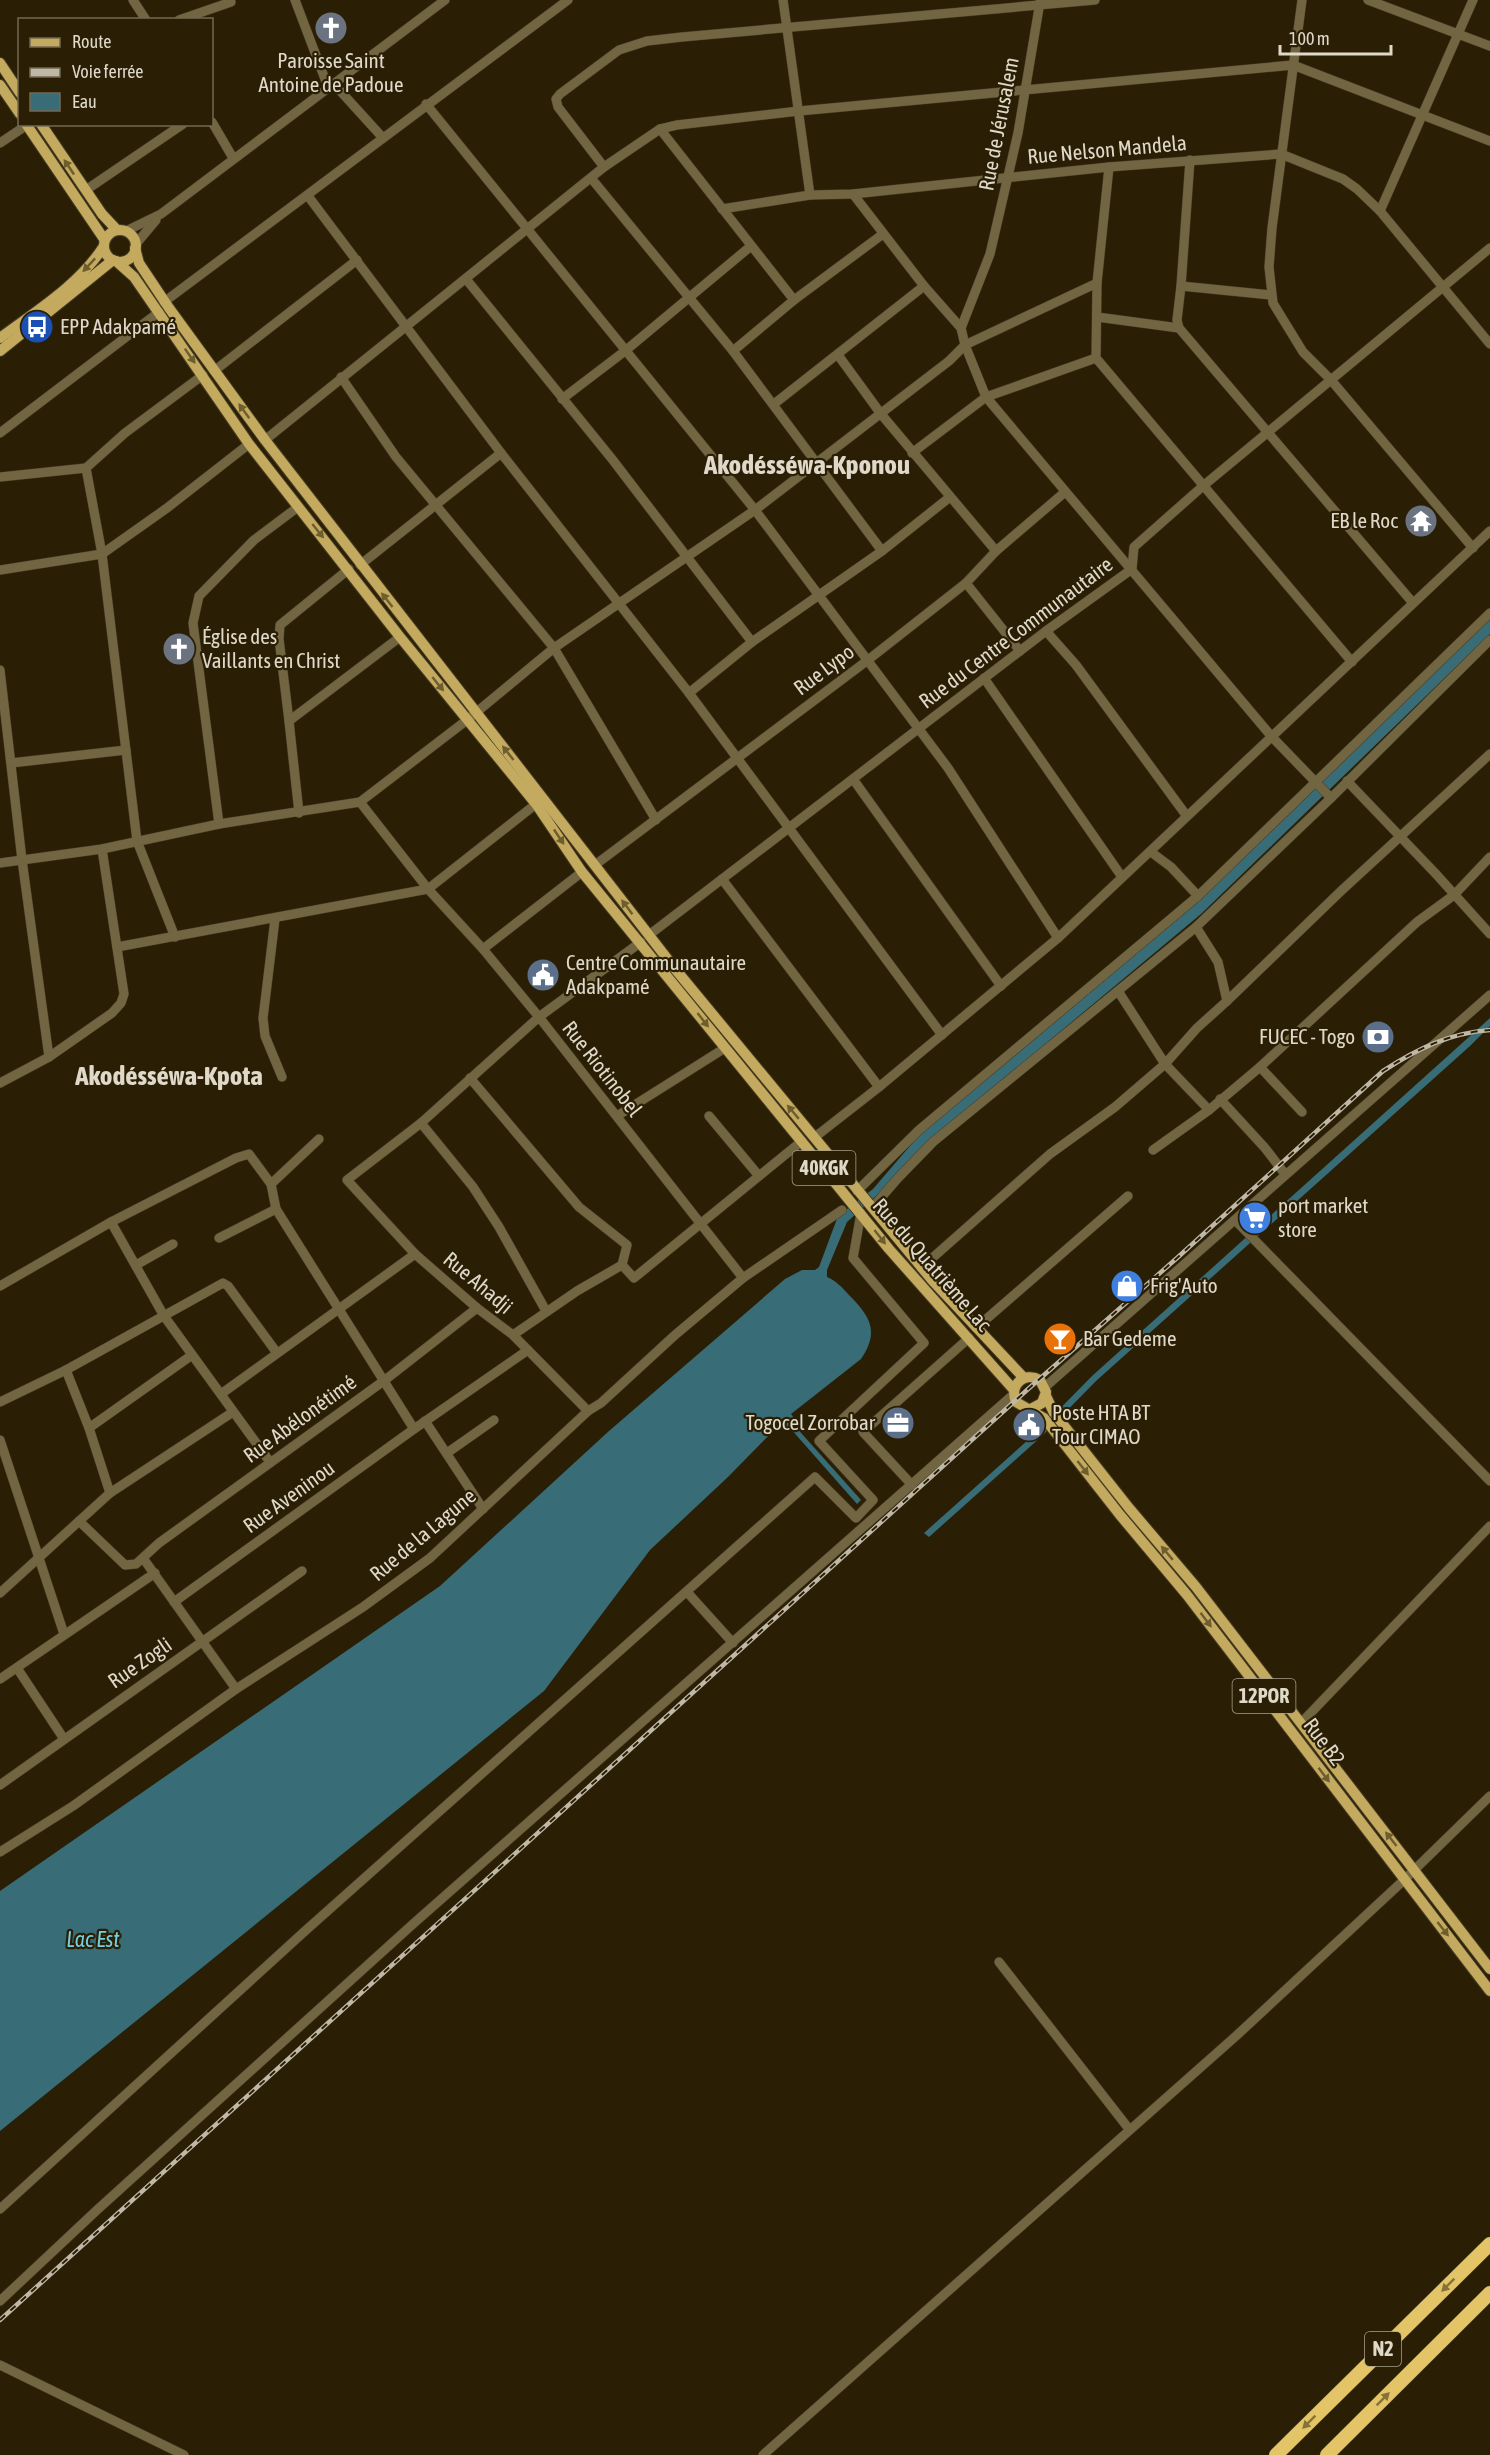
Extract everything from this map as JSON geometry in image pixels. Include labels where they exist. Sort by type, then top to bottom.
[{"type":"highway","name":"N2","points":[[1276,2455],[1490,2244]]},
{"type":"highway","name":"N2","points":[[1327,2455],[1490,2293]]},
{"type":"main road","points":[[0,63],[18,90]]},
{"type":"main road","points":[[0,85],[18,111]]},
{"type":"main road","points":[[28,126],[104,243],[106,254],[134,277],[159,312],[265,440],[595,865],[645,938]]},
{"type":"main road","points":[[42,126],[102,214],[121,231],[132,237],[140,263],[209,373],[249,444],[400,637],[536,804],[582,872],[645,938]]},
{"type":"main road","points":[[0,351],[76,285],[97,257],[104,243],[121,231]]},
{"type":"main road","points":[[0,338],[114,260],[126,260],[135,247]]},
{"type":"main road","name":"Rue du Quatrième Lac","points":[[645,938],[725,1048],[802,1141],[1024,1378]]},
{"type":"main road","name":"Rue du Quatrième Lac","points":[[672,973],[814,1137],[857,1191],[890,1249],[1014,1392]]},
{"type":"main road","points":[[1014,1392],[1017,1383],[1024,1378]]},
{"type":"main road","name":"40KGK","points":[[1024,1378],[1037,1378],[1045,1392]]},
{"type":"main road","name":"40KGK","points":[[1014,1392],[1019,1405],[1031,1409]]},
{"type":"main road","points":[[1031,1409],[1042,1403],[1045,1392]]},
{"type":"main road","name":"Rue B2","points":[[1045,1392],[1054,1413],[1129,1508],[1196,1587],[1490,1969]]},
{"type":"main road","name":"Rue B2","points":[[1031,1409],[1044,1418],[1187,1595],[1490,1990]]},
{"type":"street","points":[[133,0],[145,18]]},
{"type":"street","points":[[295,0],[331,85],[383,138]]},
{"type":"street","points":[[135,247],[162,214],[233,158],[445,0]]},
{"type":"street","points":[[165,302],[308,196],[426,104],[568,0]]},
{"type":"street","points":[[783,0],[810,195]]},
{"type":"street","points":[[604,167],[558,107],[556,99],[619,50],[647,41],[1040,3],[1095,0]]},
{"type":"street","points":[[1302,0],[1281,154],[1269,267],[1271,295],[1303,352],[1331,380],[1473,548]]},
{"type":"street","points":[[1368,0],[1490,46]]},
{"type":"street","points":[[1380,211],[1473,0]]},
{"type":"street","points":[[184,18],[231,1]]},
{"type":"street","name":"Rue de Jérusalem","points":[[961,328],[990,254],[1026,89],[1040,3]]},
{"type":"street","points":[[265,440],[604,167],[660,129],[799,111],[1293,65],[1490,141]]},
{"type":"street","points":[[426,104],[755,510],[948,768],[1058,938]]},
{"type":"street","points":[[213,124],[233,158]]},
{"type":"street","points":[[0,143],[26,126]]},
{"type":"street","points":[[86,190],[180,126]]},
{"type":"street","points":[[660,129],[794,300]]},
{"type":"street","name":"Rue Nelson Mandela","points":[[722,209],[810,195],[853,194],[1108,167],[1281,154],[1350,183],[1380,211],[1490,344]]},
{"type":"street","points":[[1190,160],[1177,320],[1179,328],[1413,603]]},
{"type":"street","points":[[1108,167],[1097,283],[1096,358],[1352,662]]},
{"type":"street","points":[[591,178],[733,351],[882,551]]},
{"type":"street","points":[[853,194],[924,286],[961,328],[965,345],[986,397],[1272,737],[1331,798]]},
{"type":"street","points":[[308,196],[501,453],[689,693],[942,1035]]},
{"type":"street","points":[[121,231],[162,214]]},
{"type":"street","points":[[733,351],[794,300],[883,234]]},
{"type":"street","points":[[562,399],[625,351],[751,246]]},
{"type":"street","name":"Rue du Centre Communautaire","points":[[347,1180],[421,1123],[539,1017],[1046,631],[1132,569],[1134,547],[1203,486],[1490,248]]},
{"type":"street","points":[[0,477],[86,468],[125,433],[209,373],[357,260]]},
{"type":"street","points":[[466,279],[687,555],[752,642]]},
{"type":"street","points":[[0,864],[102,849],[219,824],[360,802],[467,720],[554,648],[755,510],[949,361],[965,345],[1097,283]]},
{"type":"street","points":[[774,404],[924,286]]},
{"type":"street","points":[[1181,286],[1271,295]]},
{"type":"street","points":[[0,433],[159,312]]},
{"type":"street","points":[[1097,317],[1179,328]]},
{"type":"street","points":[[838,355],[912,453],[996,551]]},
{"type":"street","points":[[912,453],[986,397],[1096,358]]},
{"type":"street","points":[[341,377],[396,457],[554,648],[656,820]]},
{"type":"street","points":[[0,570],[102,554],[167,508],[249,444]]},
{"type":"street","points":[[360,565],[501,453]]},
{"type":"street","points":[[86,468],[102,554],[137,841],[175,937]]},
{"type":"street","name":"Rue Lypo","points":[[595,865],[868,660],[966,583],[996,551],[1065,492]]},
{"type":"street","points":[[689,693],[752,642],[882,551],[950,497]]},
{"type":"street","points":[[219,824],[193,623],[196,606],[199,596],[254,540],[298,507]]},
{"type":"street","points":[[814,1137],[879,1087],[1058,938],[1490,531]]},
{"type":"street","points":[[299,813],[279,639],[280,625],[349,569]]},
{"type":"street","points":[[966,583],[1020,651]]},
{"type":"street","points":[[857,1191],[919,1130],[1198,896],[1490,613]]},
{"type":"street","points":[[1046,631],[1076,665],[1186,815]]},
{"type":"street","points":[[289,721],[400,637]]},
{"type":"street","points":[[0,2209],[305,1931],[815,1477],[856,1518],[873,1500],[819,1441],[924,1343],[853,1258],[867,1210],[933,1142],[1196,927],[1331,798],[1490,640]]},
{"type":"street","points":[[0,670],[22,860],[49,1057]]},
{"type":"street","points":[[984,678],[1122,877]]},
{"type":"street","points":[[11,763],[126,750]]},
{"type":"street","points":[[921,1268],[1050,1154],[1115,1107],[1165,1064],[1197,1028],[1490,754]]},
{"type":"street","points":[[853,779],[1001,986]]},
{"type":"street","points":[[1347,781],[1490,934]]},
{"type":"street","name":"Rue Riotinobel","points":[[360,802],[428,889],[483,949],[539,1017],[743,1278]]},
{"type":"street","points":[[117,947],[428,889],[536,804]]},
{"type":"street","points":[[0,1083],[49,1057],[112,1012],[121,1003],[124,994],[102,849]]},
{"type":"street","points":[[1151,852],[1171,867],[1198,896]]},
{"type":"street","points":[[1153,1150],[1209,1110],[1260,1067],[1417,922],[1454,895],[1490,856]]},
{"type":"street","points":[[483,949],[582,872]]},
{"type":"street","points":[[722,879],[879,1087]]},
{"type":"street","points":[[275,919],[263,1018],[265,1036],[282,1077]]},
{"type":"street","points":[[1196,927],[1218,962],[1227,1001]]},
{"type":"street","points":[[1118,991],[1165,1064],[1209,1110]]},
{"type":"street","points":[[1045,1392],[1285,1174],[1490,995]]},
{"type":"street","points":[[616,1116],[725,1048]]},
{"type":"street","points":[[1260,1067],[1302,1112]]},
{"type":"street","points":[[470,1078],[579,1207],[627,1245],[622,1265],[546,1311],[513,1335]]},
{"type":"street","points":[[1220,1099],[1265,1148],[1285,1174]]},
{"type":"street","points":[[709,1116],[759,1176]]},
{"type":"street","points":[[421,1123],[473,1187],[499,1227],[546,1311]]},
{"type":"street","points":[[271,1184],[318,1139]]},
{"type":"street","points":[[622,1265],[633,1278],[802,1141]]},
{"type":"street","points":[[0,1286],[111,1222],[236,1158],[249,1154],[271,1184],[276,1209],[414,1429]]},
{"type":"street","name":"Rue Ahadji","points":[[347,1180],[415,1254],[477,1308],[513,1335],[588,1411]]},
{"type":"street","points":[[975,1328],[1128,1196]]},
{"type":"street","points":[[219,1238],[276,1209]]},
{"type":"street","name":"Rue de la Lagune","points":[[0,1852],[73,1806],[236,1689],[363,1607],[430,1558],[588,1411],[601,1403],[675,1335],[743,1278],[842,1210]]},
{"type":"street","points":[[1235,1220],[1490,1480]]},
{"type":"street","points":[[111,1222],[164,1316],[270,1462]]},
{"type":"street","points":[[136,1266],[173,1244]]},
{"type":"street","points":[[221,1394],[415,1254]]},
{"type":"street","points":[[0,1402],[66,1370],[224,1283],[276,1353]]},
{"type":"street","name":"Rue Abélonétimé","points":[[143,1558],[159,1543],[385,1380],[477,1308]]},
{"type":"street","points":[[912,1485],[863,1432],[969,1338]]},
{"type":"street","name":"Rue Aveninou","points":[[174,1602],[425,1421],[528,1350]]},
{"type":"street","points":[[89,1428],[192,1355]]},
{"type":"street","points":[[66,1370],[89,1428],[110,1492]]},
{"type":"street","points":[[0,2301],[413,1924],[912,1485],[1014,1392]]},
{"type":"street","points":[[0,1593],[110,1492],[233,1412]]},
{"type":"street","points":[[447,1453],[494,1420]]},
{"type":"street","points":[[425,1421],[483,1509]]},
{"type":"street","points":[[0,1440],[64,1634]]},
{"type":"street","points":[[79,1521],[125,1565],[131,1566],[143,1558],[236,1689]]},
{"type":"street","points":[[1301,1723],[1490,1526]]},
{"type":"street","name":"Rue Zogli","points":[[0,1785],[303,1571]]},
{"type":"street","points":[[0,1679],[155,1573]]},
{"type":"street","points":[[687,1592],[733,1643]]},
{"type":"street","points":[[17,1668],[64,1739]]},
{"type":"street","points":[[763,2455],[1236,2036],[1404,1880],[1490,1796]]},
{"type":"street","points":[[999,1962],[1129,2129]]},
{"type":"street","points":[[0,2365],[184,2455]]},
{"type":"water","name":"Lac Est","points":[[1490,619],[1490,634],[1201,914],[1049,1041],[847,1222],[827,1270],[827,1277],[841,1287],[867,1317],[870,1324],[870,1340],[861,1359],[791,1414],[794,1418],[794,1425],[861,1500],[857,1504],[790,1428],[779,1425],[728,1477],[650,1550],[544,1691],[0,2131],[0,1891],[440,1586],[609,1431],[785,1279],[802,1270],[815,1270],[819,1267],[838,1216],[873,1189],[921,1133],[1197,903]]},
{"type":"water","points":[[1490,1018],[1490,1026],[1470,1046],[1096,1381],[1042,1436],[929,1537],[924,1533],[1038,1431],[1092,1376]]},
{"type":"railway","points":[[0,2320],[1027,1390],[1383,1071],[1408,1056],[1447,1038],[1490,1030]]},
{"type":"place","name":"Paroisse Saint Antoine de Padoue","points":[[331,28]]},
{"type":"place","name":"EPP Adakpamé","points":[[37,327]]},
{"type":"place","name":"EB le Roc","points":[[1421,521]]},
{"type":"place","name":"Église des Vaillants en Christ","points":[[179,649]]},
{"type":"place","name":"Centre Communautaire Adakpamé","points":[[543,975]]},
{"type":"place","name":"FUCEC - Togo","points":[[1378,1037]]},
{"type":"place","name":"port market store","points":[[1255,1218]]},
{"type":"place","name":"Frig'Auto","points":[[1127,1286]]},
{"type":"place","name":"Bar Gedeme","points":[[1060,1339]]},
{"type":"place","name":"Togocel Zorrobar","points":[[898,1423]]},
{"type":"place","name":"Poste HTA BT Tour CIMAO","points":[[1029,1425]]},
{"type":"district","name":"Akodésséwa-Kponou","points":[[807,465]]},
{"type":"district","name":"Akodésséwa-Kpota","points":[[169,1076]]}]
